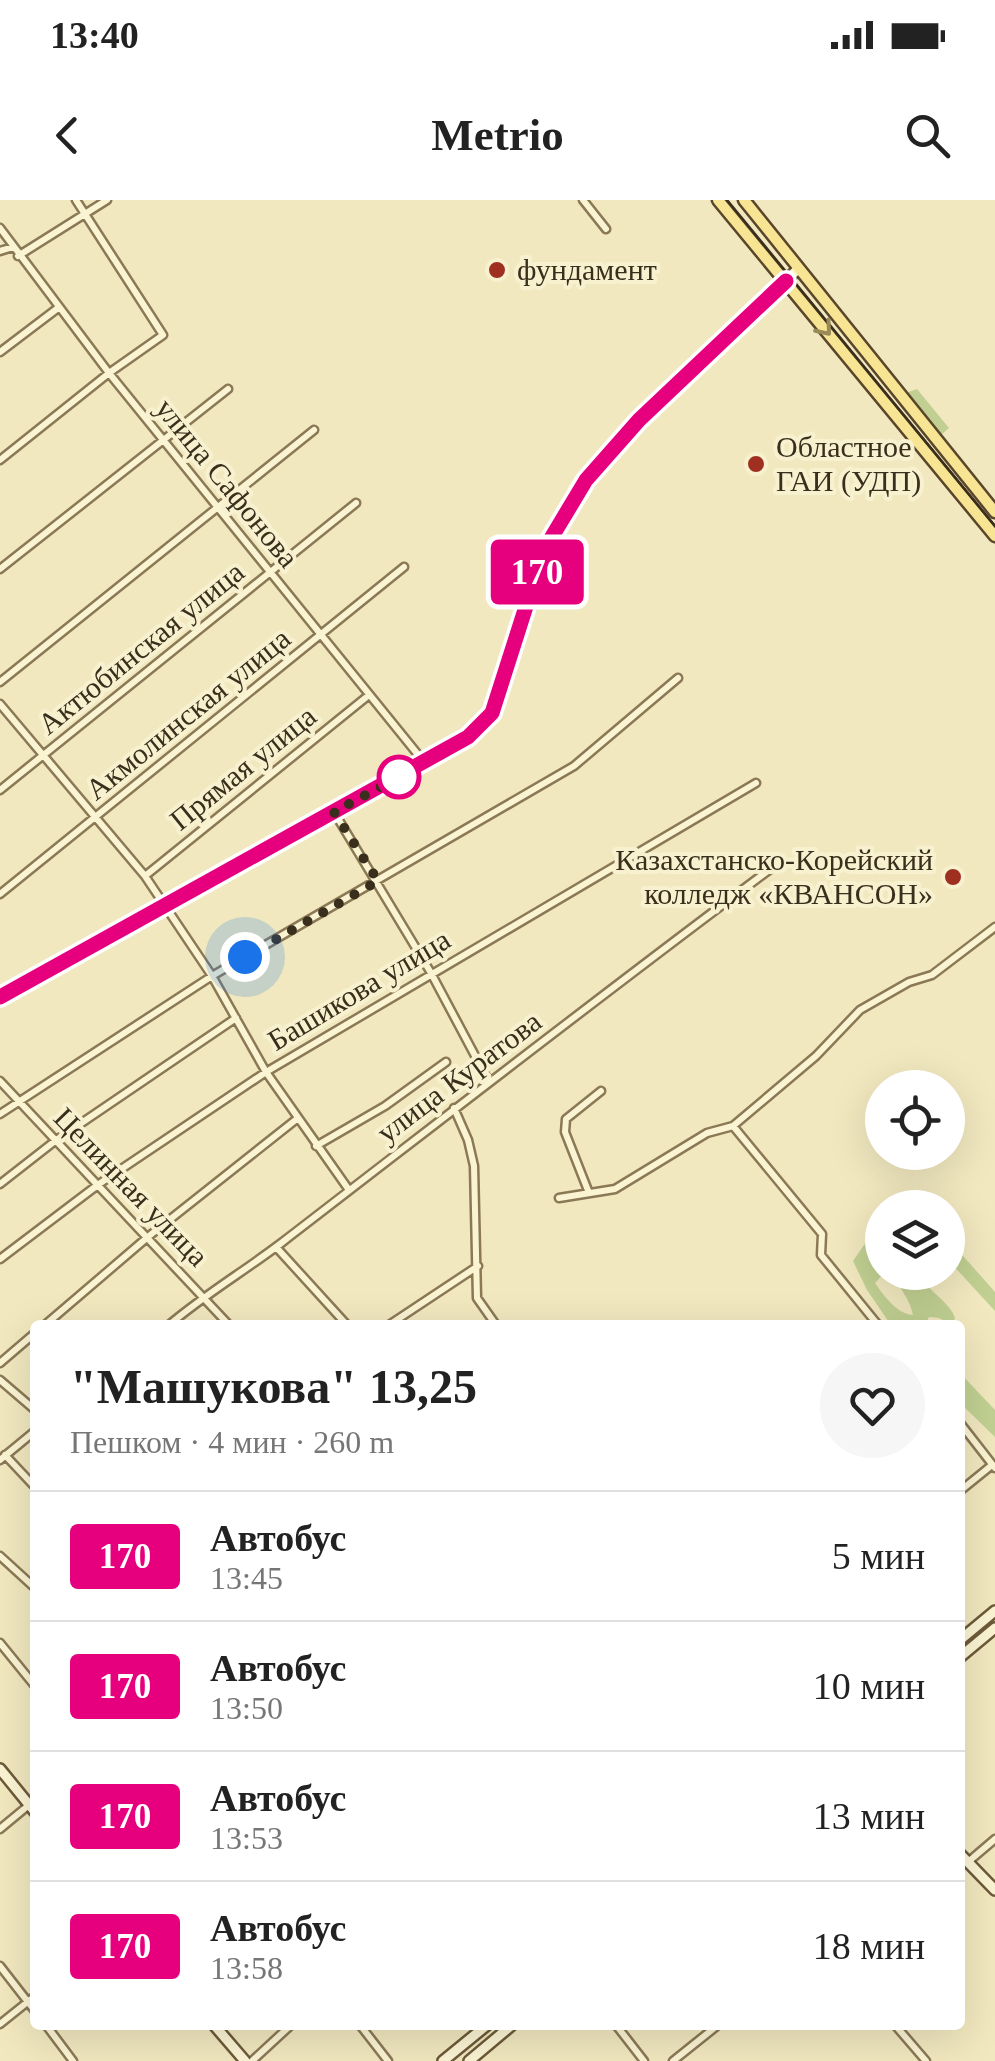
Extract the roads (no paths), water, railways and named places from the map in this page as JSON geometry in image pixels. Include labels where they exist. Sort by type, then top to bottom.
[{"type":"main road","points":[[718,200],[995,536]]},
{"type":"main road","points":[[744,200],[995,512]]},
{"type":"street","points":[[0,460],[109,373],[163,336],[76,200]]},
{"type":"street","points":[[18,256],[107,200]]},
{"type":"street","points":[[583,200],[606,229]]},
{"type":"street","name":"улица Сафонова","points":[[0,228],[109,373],[424,763]]},
{"type":"street","points":[[0,251],[13,247]]},
{"type":"street","points":[[0,997],[468,737],[492,713],[544,550],[586,480],[639,420],[798,269]]},
{"type":"street","points":[[0,352],[58,308]]},
{"type":"street","points":[[0,569],[228,390]]},
{"type":"street","points":[[0,682],[314,430]]},
{"type":"street","name":"Актюбинская улица","points":[[0,790],[356,504]]},
{"type":"street","name":"Акмолинская улица","points":[[0,894],[404,567]]},
{"type":"street","points":[[0,1114],[212,976],[574,766],[678,678]]},
{"type":"street","name":"Прямая улица","points":[[145,876],[369,696]]},
{"type":"street","points":[[0,704],[145,876],[212,976],[266,1072],[348,1190]]},
{"type":"street","name":"Башикова улица","points":[[0,1259],[99,1184],[266,1072],[756,783]]},
{"type":"street","points":[[334,812],[378,881],[489,1082]]},
{"type":"street","name":"улица Куратова","points":[[175,1320],[776,864]]},
{"type":"street","points":[[558,1198],[615,1189],[707,1133],[733,1126],[816,1056],[860,1010],[909,982],[932,975],[995,927]]},
{"type":"street","points":[[0,1184],[55,1141],[236,1018]]},
{"type":"street","points":[[316,1146],[385,1106],[446,1062]]},
{"type":"street","name":"Целинная улица","points":[[0,1080],[225,1320]]},
{"type":"street","points":[[589,1193],[564,1132],[566,1119],[600,1091]]},
{"type":"street","points":[[454,1108],[474,1166],[477,1298],[492,1320]]},
{"type":"street","points":[[51,1320],[298,1118]]},
{"type":"street","points":[[733,1126],[822,1234],[822,1254],[874,1320]]},
{"type":"street","points":[[276,1247],[342,1320]]},
{"type":"street","points":[[397,1320],[478,1266]]},
{"type":"street","points":[[0,1364],[30,1338]]},
{"type":"street","points":[[0,1380],[30,1406]]},
{"type":"street","points":[[965,1429],[994,1467],[965,1487]]},
{"type":"street","points":[[30,1435],[2,1457],[30,1482]]},
{"type":"street","points":[[0,1556],[30,1583]]},
{"type":"street","points":[[965,1636],[995,1611]]},
{"type":"street","points":[[965,1653],[995,1628]]},
{"type":"street","points":[[0,1643],[30,1680]]},
{"type":"street","points":[[0,1769],[30,1802]]},
{"type":"street","points":[[0,1830],[30,1807]]},
{"type":"street","points":[[965,1857],[995,1839]]},
{"type":"street","points":[[965,1859],[995,1890]]},
{"type":"street","points":[[0,1966],[30,1997]]},
{"type":"street","points":[[0,2024],[30,2001]]},
{"type":"street","points":[[50,2030],[73,2061]]},
{"type":"street","points":[[219,2030],[248,2061],[285,2030]]},
{"type":"street","points":[[364,2030],[388,2061]]},
{"type":"street","points":[[443,2061],[481,2030]]},
{"type":"street","points":[[469,2061],[506,2030]]},
{"type":"street","points":[[620,2030],[644,2061]]},
{"type":"street","points":[[673,2061],[712,2030]]},
{"type":"street","points":[[899,2030],[926,2061]]},
{"type":"tram line","points":[[727,200],[995,526]]},
{"type":"place","name":"фундамент","points":[[497,270]]},
{"type":"place","name":"Областное ГАИ (УДП)","points":[[756,464]]},
{"type":"place","name":"Казахстанско-Корейский колледж «КВАНСОН»","points":[[953,877]]}]
